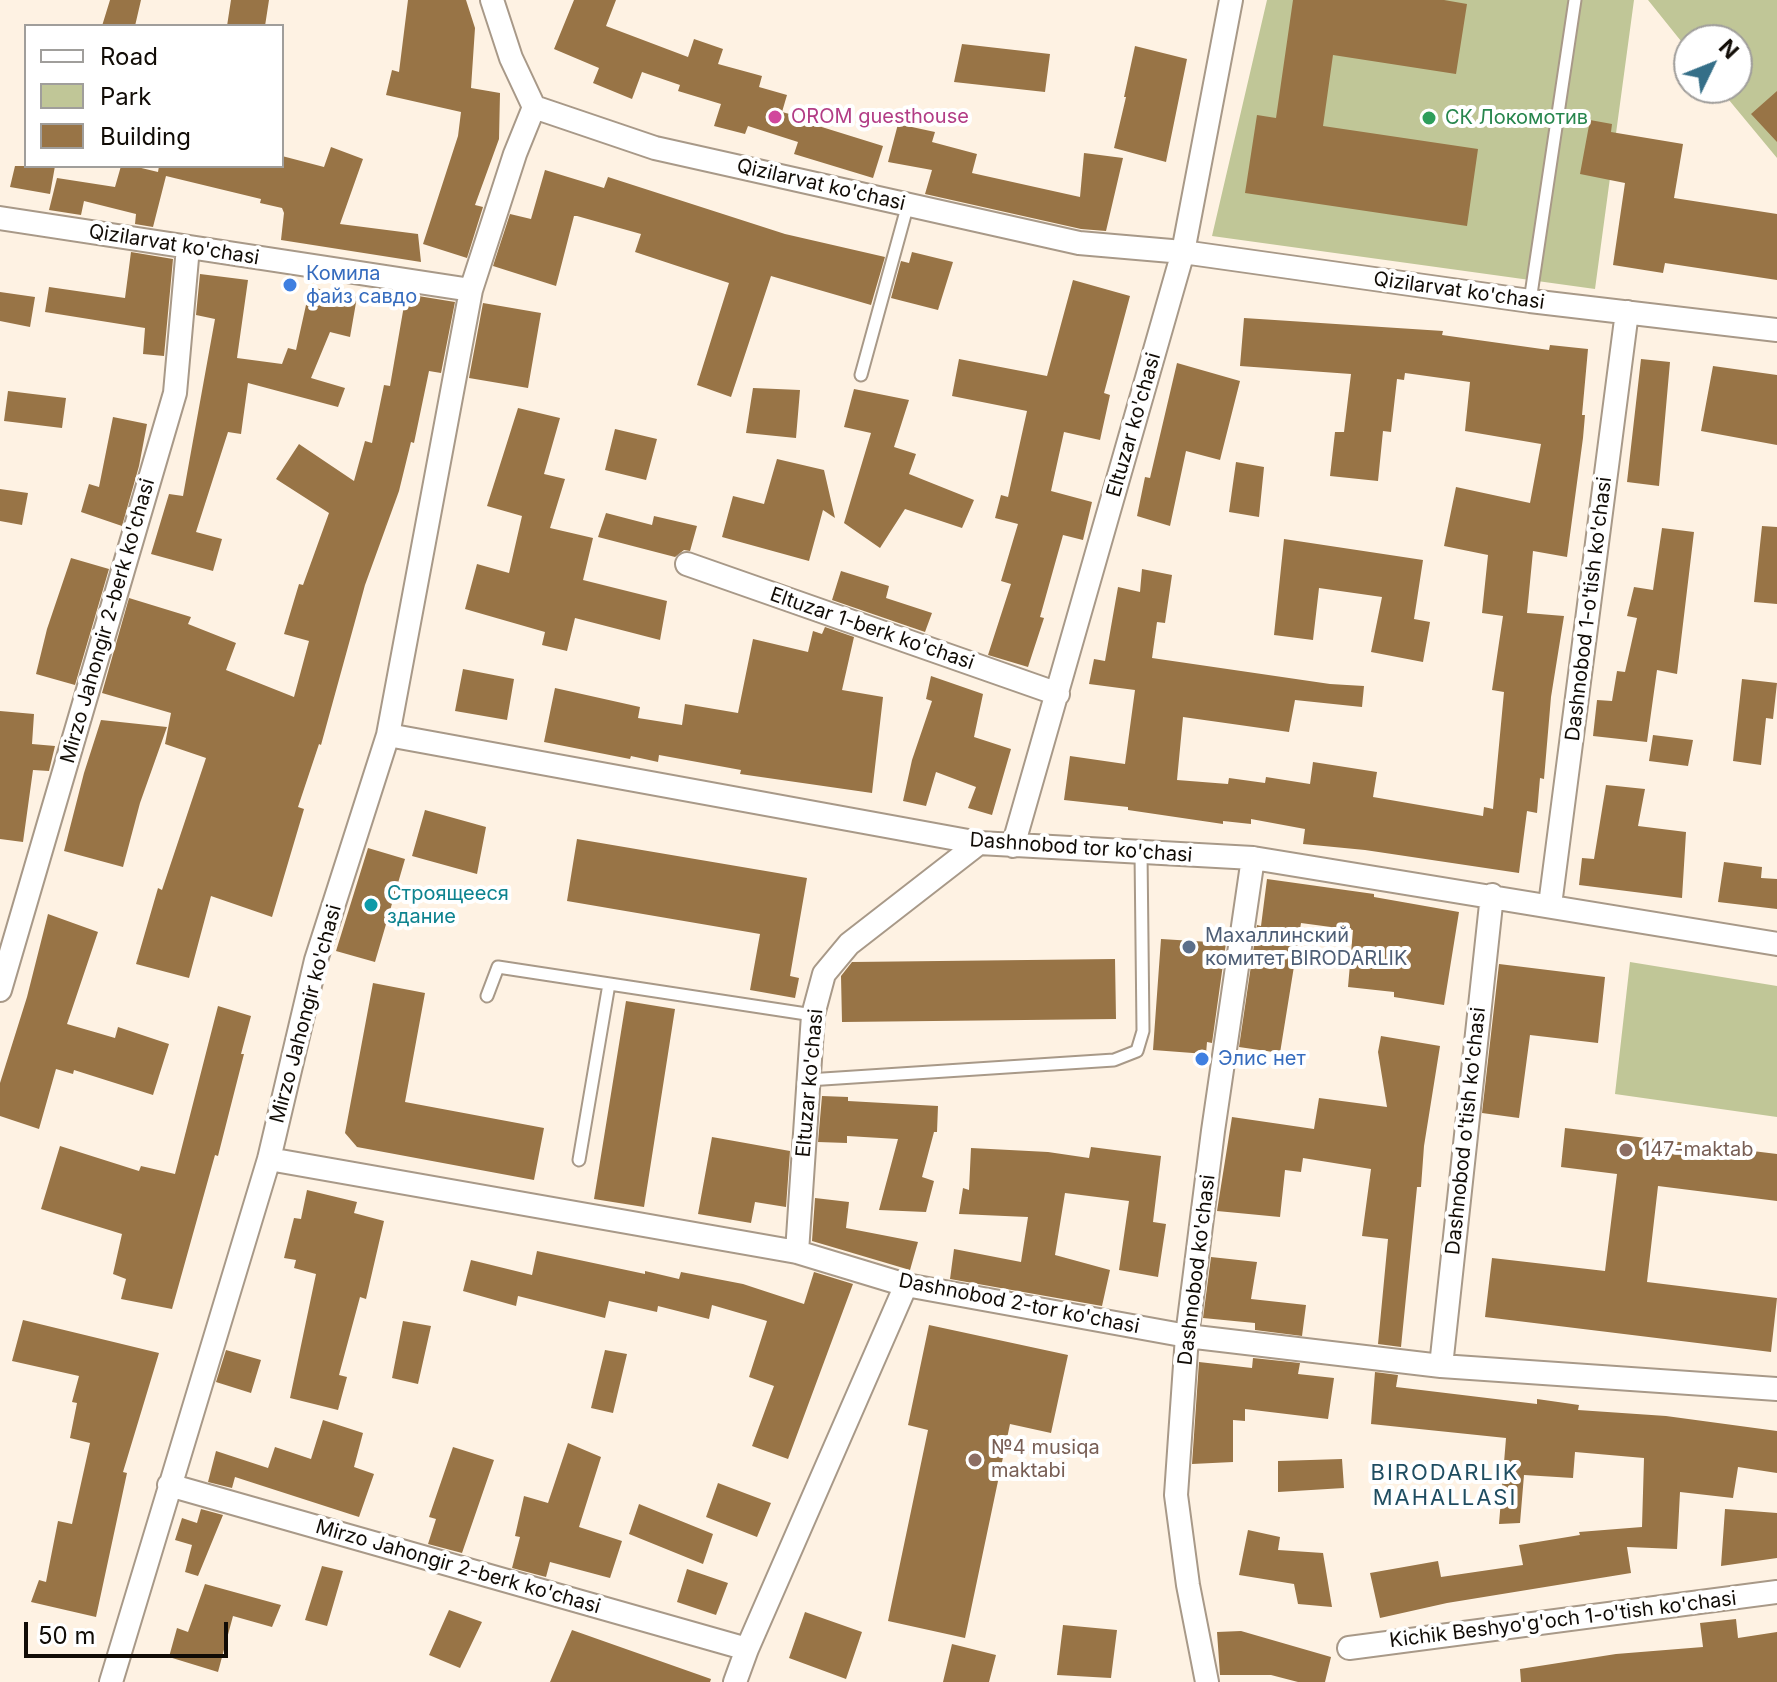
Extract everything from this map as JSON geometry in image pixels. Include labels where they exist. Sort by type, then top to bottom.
[{"type":"street","points":[[471,290],[515,154],[534,107],[511,58],[492,0]]},
{"type":"street","name":"Eltuzar ko'chasi","points":[[1013,846],[1183,252],[1231,0]]},
{"type":"street","name":"Qizilarvat ko'chasi","points":[[534,107],[655,148],[1079,243],[1183,252],[1530,301],[1777,330]]},
{"type":"street","name":"Qizilarvat ko'chasi","points":[[0,218],[471,290]]},
{"type":"street","name":"Mirzo Jahongir 2-berk ko'chasi","points":[[0,990],[175,393],[188,247]]},
{"type":"street","name":"Mirzo Jahongir ko'chasi","points":[[111,1682],[269,1159],[316,960],[388,735],[471,290]]},
{"type":"street","name":"Dashnobod 1-o'tish ko'chasi","points":[[1550,905],[1627,312]]},
{"type":"street","name":"Eltuzar 1-berk ko'chasi","points":[[687,564],[1058,694]]},
{"type":"street","name":"Dashnobod tor ko'chasi","points":[[388,735],[979,843],[1253,858],[1777,944]]},
{"type":"street","name":"Eltuzar ko'chasi","points":[[797,1252],[813,1015],[824,974],[849,944],[979,843]]},
{"type":"street","name":"Dashnobod ko'chasi","points":[[1201,1681],[1176,1495],[1187,1336],[1253,858]]},
{"type":"street","name":"Dashnobod o'tish ko'chasi","points":[[1441,1366],[1492,895]]},
{"type":"street","name":"Dashnobod 2-tor ko'chasi","points":[[269,1159],[797,1252],[906,1285],[1187,1336],[1441,1366],[1777,1389]]},
{"type":"street","points":[[735,1682],[906,1285]]},
{"type":"street","name":"Mirzo Jahongir 2-berk ko'chasi","points":[[169,1485],[747,1649]]},
{"type":"street","name":"Kichik Beshyo'g'och 1-o'tish ko'chasi","points":[[1349,1648],[1777,1592]]},
{"type":"lane","points":[[1530,301],[1575,0]]},
{"type":"lane","points":[[861,375],[908,204]]},
{"type":"lane","points":[[808,1080],[1114,1060],[1137,1051],[1143,1031],[1141,852]]},
{"type":"lane","points":[[487,996],[498,967],[813,1015]]},
{"type":"lane","points":[[579,1160],[609,984]]},
{"type":"green space","name":"СК Локомотив","points":[[1267,0],[1634,0],[1595,289],[1212,236]]},
{"type":"green space","points":[[1648,0],[1777,0],[1777,158],[1732,104],[1753,104],[1753,24],[1673,24],[1673,31]]},
{"type":"green space","points":[[1630,962],[1777,986],[1777,1117],[1615,1094]]},
{"type":"building","points":[[110,0],[141,0],[135,24],[103,24]]},
{"type":"building","points":[[231,0],[269,0],[265,24],[227,24]]},
{"type":"building","points":[[408,0],[466,0],[475,28],[471,88],[500,93],[499,139],[475,205],[483,207],[467,258],[423,244],[458,136],[461,112],[386,95],[392,70],[399,72]]},
{"type":"building","points":[[574,0],[616,0],[606,26],[688,57],[694,39],[723,49],[718,64],[762,76],[759,87],[787,95],[782,112],[883,146],[873,178],[794,154],[798,142],[748,126],[745,134],[714,126],[721,104],[678,91],[680,85],[642,72],[632,99],[593,83],[599,68],[554,49]]},
{"type":"building","points":[[1293,0],[1444,0],[1467,4],[1456,74],[1333,55],[1323,126],[1478,149],[1467,226],[1245,193],[1257,115],[1276,118]]},
{"type":"building","points":[[962,44],[1050,54],[1045,92],[954,82]]},
{"type":"building","points":[[1135,46],[1187,59],[1166,162],[1114,148]]},
{"type":"building","points":[[1777,91],[1777,142],[1751,114]]},
{"type":"building","points":[[1590,120],[1612,124],[1611,132],[1683,144],[1674,198],[1777,214],[1777,280],[1665,263],[1663,273],[1613,265],[1625,183],[1580,174]]},
{"type":"building","points":[[898,124],[935,132],[932,142],[977,154],[972,173],[1080,197],[1084,153],[1123,158],[1106,231],[1081,229],[925,194],[932,170],[888,162]]},
{"type":"building","points":[[331,147],[363,159],[340,224],[418,234],[421,262],[281,240],[282,208],[260,203],[261,199],[166,176],[153,227],[135,224],[136,214],[84,201],[81,215],[49,210],[57,178],[115,187],[120,168],[158,172],[159,168],[284,168],[284,157],[324,167]]},
{"type":"building","points":[[15,166],[55,168],[50,194],[10,187]]},
{"type":"building","points":[[545,170],[604,188],[608,177],[785,234],[885,257],[871,305],[771,276],[731,397],[697,385],[729,283],[635,252],[641,234],[577,216],[574,216],[556,286],[493,266],[510,214],[531,219]]},
{"type":"building","points":[[131,252],[173,259],[164,356],[143,354],[145,328],[45,312],[49,287],[125,298]]},
{"type":"building","points":[[912,252],[953,262],[938,310],[891,298],[901,261],[909,263]]},
{"type":"building","points":[[200,274],[248,280],[237,358],[282,364],[288,348],[296,350],[310,287],[357,297],[350,337],[330,332],[311,378],[345,388],[338,407],[248,383],[241,434],[228,432],[196,532],[222,539],[213,571],[151,554],[169,494],[183,496],[215,319],[196,315]]},
{"type":"building","points":[[1073,280],[1130,296],[1104,393],[1110,395],[1100,440],[1064,432],[1051,491],[1092,502],[1083,540],[1063,535],[1040,617],[1044,618],[1028,667],[988,655],[1011,584],[1001,581],[1018,524],[995,518],[1001,495],[1008,497],[1027,411],[952,396],[959,359],[1047,376]]},
{"type":"building","points":[[0,292],[35,297],[30,327],[0,321]]},
{"type":"building","points":[[406,294],[455,302],[441,373],[429,371],[414,443],[411,442],[399,491],[365,585],[321,745],[298,807],[304,809],[272,917],[211,896],[189,978],[136,964],[158,888],[162,890],[206,758],[165,744],[171,713],[102,693],[129,598],[191,617],[188,624],[236,643],[226,670],[294,697],[309,641],[284,634],[299,584],[303,585],[329,513],[276,479],[299,444],[354,481],[365,441],[372,443],[384,385],[390,386]]},
{"type":"building","points":[[483,303],[541,313],[528,388],[469,378]]},
{"type":"building","points":[[1244,318],[1443,331],[1442,335],[1549,350],[1550,345],[1588,349],[1583,438],[1567,557],[1533,551],[1527,613],[1564,616],[1551,697],[1544,779],[1540,778],[1537,813],[1527,811],[1519,873],[1303,844],[1305,829],[1251,819],[1251,824],[1223,821],[1223,824],[1128,810],[1128,807],[1064,800],[1070,756],[1125,764],[1135,690],[1089,684],[1094,659],[1105,661],[1118,587],[1140,592],[1142,569],[1172,575],[1165,623],[1157,622],[1152,658],[1330,684],[1364,686],[1362,707],[1295,700],[1289,732],[1183,717],[1177,780],[1228,784],[1229,778],[1265,783],[1266,777],[1310,784],[1313,762],[1377,772],[1373,797],[1483,816],[1484,807],[1493,809],[1504,692],[1492,690],[1503,616],[1482,613],[1488,555],[1444,546],[1456,487],[1530,503],[1541,444],[1465,431],[1470,382],[1405,373],[1404,380],[1397,379],[1391,432],[1383,431],[1378,481],[1330,476],[1335,432],[1344,432],[1351,374],[1240,366]]},
{"type":"building","points":[[1641,359],[1670,362],[1659,486],[1627,482]]},
{"type":"building","points":[[1177,363],[1240,381],[1220,460],[1186,451],[1170,526],[1137,516],[1145,477],[1150,478]]},
{"type":"building","points":[[1713,366],[1777,375],[1777,445],[1701,431]]},
{"type":"building","points":[[753,388],[800,390],[796,438],[746,433]]},
{"type":"building","points":[[854,389],[909,400],[894,447],[916,454],[909,474],[974,500],[962,528],[905,509],[880,548],[844,523],[871,433],[844,427]]},
{"type":"building","points":[[8,391],[66,398],[62,428],[4,421]]},
{"type":"building","points":[[518,408],[560,418],[544,474],[565,479],[550,528],[593,538],[583,580],[667,601],[660,640],[575,618],[567,651],[542,645],[545,632],[465,609],[477,564],[509,573],[522,516],[487,506]]},
{"type":"building","points":[[113,417],[147,424],[122,526],[81,512],[89,484],[99,487]]},
{"type":"building","points":[[615,429],[657,439],[646,480],[605,470]]},
{"type":"building","points":[[777,459],[824,470],[835,518],[823,510],[809,561],[722,537],[733,496],[764,504]]},
{"type":"building","points":[[1236,462],[1264,467],[1259,517],[1229,512]]},
{"type":"building","points":[[0,489],[28,493],[22,525],[0,521]]},
{"type":"building","points":[[606,513],[652,525],[654,516],[697,526],[690,551],[684,550],[675,557],[598,537]]},
{"type":"building","points":[[1762,526],[1777,527],[1777,604],[1754,602]]},
{"type":"building","points":[[1662,528],[1694,532],[1677,674],[1657,670],[1647,742],[1593,736],[1597,700],[1612,701],[1617,671],[1625,672],[1637,618],[1627,616],[1634,587],[1653,590]]},
{"type":"building","points":[[1284,539],[1423,560],[1414,619],[1430,622],[1423,662],[1371,652],[1382,597],[1319,588],[1313,640],[1274,635]]},
{"type":"building","points":[[71,558],[109,569],[75,685],[36,674],[47,629]]},
{"type":"building","points":[[841,571],[889,586],[886,598],[932,613],[925,632],[832,600]]},
{"type":"building","points":[[825,627],[854,637],[842,690],[883,697],[872,793],[740,774],[741,770],[659,755],[658,762],[631,756],[630,759],[544,742],[555,688],[640,707],[638,718],[682,725],[685,704],[738,713],[753,639],[808,652],[813,631],[822,634]]},
{"type":"building","points":[[463,669],[514,679],[507,720],[455,711]]},
{"type":"building","points":[[931,676],[983,694],[974,737],[1011,749],[992,815],[968,808],[976,787],[936,772],[926,806],[903,801],[912,760],[932,701],[926,699]]},
{"type":"building","points":[[1742,679],[1777,683],[1773,719],[1766,718],[1761,765],[1733,761]]},
{"type":"building","points":[[0,711],[34,714],[32,744],[55,746],[49,771],[33,770],[23,842],[0,839]]},
{"type":"building","points":[[101,720],[167,727],[140,803],[123,867],[64,851]]},
{"type":"building","points":[[1653,735],[1693,740],[1688,766],[1649,761]]},
{"type":"building","points":[[1606,785],[1645,789],[1638,826],[1686,832],[1682,898],[1579,885],[1582,858],[1594,859]]},
{"type":"building","points":[[425,810],[486,827],[477,874],[412,856]]},
{"type":"building","points":[[577,839],[807,878],[790,976],[799,978],[795,998],[750,990],[760,934],[567,901]]},
{"type":"building","name":"Строящееся здание","points":[[368,848],[405,859],[375,962],[336,951]]},
{"type":"building","points":[[1724,862],[1762,867],[1761,878],[1777,879],[1777,909],[1718,902]]},
{"type":"building","points":[[1267,879],[1374,894],[1374,897],[1459,912],[1444,1005],[1394,997],[1394,992],[1348,987],[1353,930],[1301,923],[1280,1053],[1239,1047]]},
{"type":"building","points":[[48,914],[98,932],[67,1024],[115,1038],[118,1027],[169,1044],[153,1095],[74,1070],[73,1074],[56,1069],[39,1129],[0,1116],[0,1083],[27,997]]},
{"type":"building","points":[[1161,939],[1226,943],[1212,1043],[1207,1042],[1206,1054],[1153,1050]]},
{"type":"building","points":[[1115,959],[1116,1019],[842,1022],[841,976],[852,962]]},
{"type":"building","points":[[1499,964],[1605,977],[1598,1043],[1530,1035],[1519,1118],[1482,1113]]},
{"type":"building","points":[[373,983],[425,993],[405,1102],[544,1128],[534,1180],[357,1147],[345,1133]]},
{"type":"building","points":[[626,1001],[675,1009],[644,1207],[594,1199]]},
{"type":"building","points":[[218,1006],[251,1016],[218,1156],[215,1155],[172,1309],[121,1299],[126,1279],[113,1274],[122,1234],[41,1209],[60,1146],[139,1171],[141,1166],[175,1174]]},
{"type":"building","points":[[1381,1036],[1440,1046],[1424,1146],[1421,1187],[1417,1187],[1401,1347],[1378,1344],[1388,1239],[1362,1236],[1371,1169],[1303,1158],[1301,1172],[1285,1170],[1280,1217],[1217,1211],[1232,1117],[1314,1129],[1319,1098],[1387,1107],[1378,1052]]},
{"type":"building","points":[[822,1096],[848,1097],[848,1101],[938,1106],[937,1132],[934,1132],[922,1177],[934,1181],[926,1212],[879,1210],[898,1139],[847,1136],[847,1143],[818,1142]]},
{"type":"building","points":[[1565,1128],[1777,1154],[1777,1201],[1658,1186],[1647,1282],[1777,1298],[1771,1352],[1485,1317],[1492,1258],[1605,1271],[1617,1174],[1561,1167]]},
{"type":"building","points":[[712,1137],[790,1151],[786,1207],[755,1202],[751,1223],[698,1214]]},
{"type":"building","points":[[1091,1147],[1161,1156],[1153,1222],[1166,1224],[1158,1277],[1119,1270],[1129,1201],[1065,1193],[1055,1255],[1110,1270],[1102,1306],[950,1279],[954,1249],[1021,1262],[1028,1217],[959,1214],[963,1188],[969,1190],[971,1148],[1048,1152],[1089,1158]]},
{"type":"building","points":[[307,1190],[357,1202],[354,1213],[384,1221],[366,1299],[360,1297],[339,1375],[347,1377],[338,1410],[290,1398],[316,1274],[294,1268],[296,1260],[284,1258],[294,1218],[301,1219]]},
{"type":"building","points":[[815,1198],[849,1202],[846,1228],[918,1242],[910,1270],[812,1241]]},
{"type":"building","points":[[537,1251],[645,1274],[645,1271],[679,1279],[681,1272],[743,1284],[804,1304],[814,1272],[853,1284],[788,1459],[752,1446],[774,1386],[749,1377],[767,1321],[712,1305],[709,1319],[658,1306],[657,1312],[609,1301],[605,1318],[518,1296],[516,1306],[463,1291],[471,1260],[532,1275]]},
{"type":"building","points":[[1211,1257],[1257,1262],[1251,1299],[1306,1305],[1302,1336],[1255,1330],[1255,1323],[1203,1318]]},
{"type":"building","points":[[23,1320],[159,1353],[123,1472],[127,1473],[96,1617],[31,1602],[39,1580],[46,1582],[58,1521],[72,1524],[90,1443],[70,1438],[77,1403],[72,1402],[79,1376],[12,1361]]},
{"type":"building","points":[[403,1321],[431,1326],[418,1384],[392,1378]]},
{"type":"building","points":[[929,1325],[1068,1355],[1051,1433],[1010,1424],[965,1638],[888,1621],[928,1430],[908,1425]]},
{"type":"building","points":[[226,1350],[261,1360],[251,1393],[216,1382]]},
{"type":"building","points":[[605,1350],[627,1354],[613,1413],[591,1408]]},
{"type":"building","points":[[1253,1358],[1300,1363],[1298,1374],[1334,1378],[1328,1419],[1245,1409],[1245,1421],[1233,1420],[1233,1462],[1192,1464],[1199,1362],[1252,1368]]},
{"type":"building","points":[[1375,1372],[1398,1375],[1396,1387],[1537,1404],[1537,1399],[1579,1405],[1578,1410],[1666,1416],[1777,1431],[1777,1473],[1738,1467],[1733,1498],[1680,1492],[1677,1549],[1627,1547],[1631,1573],[1447,1603],[1380,1618],[1370,1573],[1438,1561],[1441,1577],[1523,1565],[1519,1545],[1580,1535],[1579,1532],[1642,1527],[1644,1458],[1575,1452],[1573,1478],[1524,1475],[1520,1523],[1499,1524],[1506,1438],[1371,1424]]},
{"type":"building","points":[[323,1420],[363,1433],[354,1467],[374,1474],[359,1517],[235,1477],[232,1488],[208,1482],[216,1451],[268,1468],[275,1447],[311,1459]]},
{"type":"building","points":[[568,1443],[601,1457],[579,1527],[622,1541],[610,1578],[550,1562],[546,1577],[512,1568],[520,1537],[515,1536],[524,1496],[548,1503]]},
{"type":"building","points":[[453,1447],[494,1460],[462,1553],[428,1544],[436,1519],[429,1517]]},
{"type":"building","points":[[1342,1459],[1344,1488],[1278,1492],[1278,1461]]},
{"type":"building","points":[[718,1483],[771,1503],[757,1537],[706,1517]]},
{"type":"building","points":[[639,1504],[713,1534],[703,1564],[629,1534]]},
{"type":"building","points":[[201,1509],[223,1515],[198,1576],[185,1572],[192,1545],[175,1540],[182,1518],[197,1523]]},
{"type":"building","points":[[1725,1509],[1777,1513],[1777,1558],[1721,1566]]},
{"type":"building","points":[[1248,1530],[1280,1537],[1278,1550],[1323,1553],[1332,1607],[1298,1604],[1294,1584],[1239,1575]]},
{"type":"building","points":[[322,1566],[343,1571],[327,1626],[305,1620]]},
{"type":"building","points":[[687,1569],[728,1583],[716,1615],[677,1602]]},
{"type":"building","points":[[205,1584],[281,1605],[272,1627],[233,1616],[218,1672],[169,1657],[177,1628],[188,1632]]},
{"type":"building","points":[[449,1610],[482,1622],[460,1668],[429,1655]]},
{"type":"building","points":[[805,1612],[862,1632],[846,1679],[789,1658]]},
{"type":"building","points":[[1736,1619],[1738,1638],[1777,1632],[1777,1682],[1521,1682],[1520,1669],[1616,1654],[1703,1647],[1700,1623]]},
{"type":"building","points":[[1063,1625],[1117,1630],[1111,1678],[1057,1675]]},
{"type":"building","points":[[572,1630],[711,1679],[710,1682],[550,1682]]},
{"type":"building","points":[[1241,1631],[1331,1657],[1325,1682],[1298,1682],[1271,1675],[1220,1675],[1217,1632]]},
{"type":"building","points":[[952,1644],[996,1655],[989,1682],[943,1682]]},
{"type":"place","name":"OROM guesthouse","points":[[775,117]]},
{"type":"place","name":"СК Локомотив","points":[[1429,118]]},
{"type":"place","name":"Комила файз савдо","points":[[290,285]]},
{"type":"place","name":"Строящееся здание","points":[[371,905]]},
{"type":"place","name":"Махаллинский комитет BIRODARLIK","points":[[1189,947]]},
{"type":"place","name":"Элис нет","points":[[1202,1059]]},
{"type":"place","name":"147-maktab","points":[[1626,1150]]},
{"type":"place","name":"№4 musiqa maktabi","points":[[975,1460]]},
{"type":"district","name":"BIRODARLIK MAHALLASI","points":[[1445,1486]]}]
